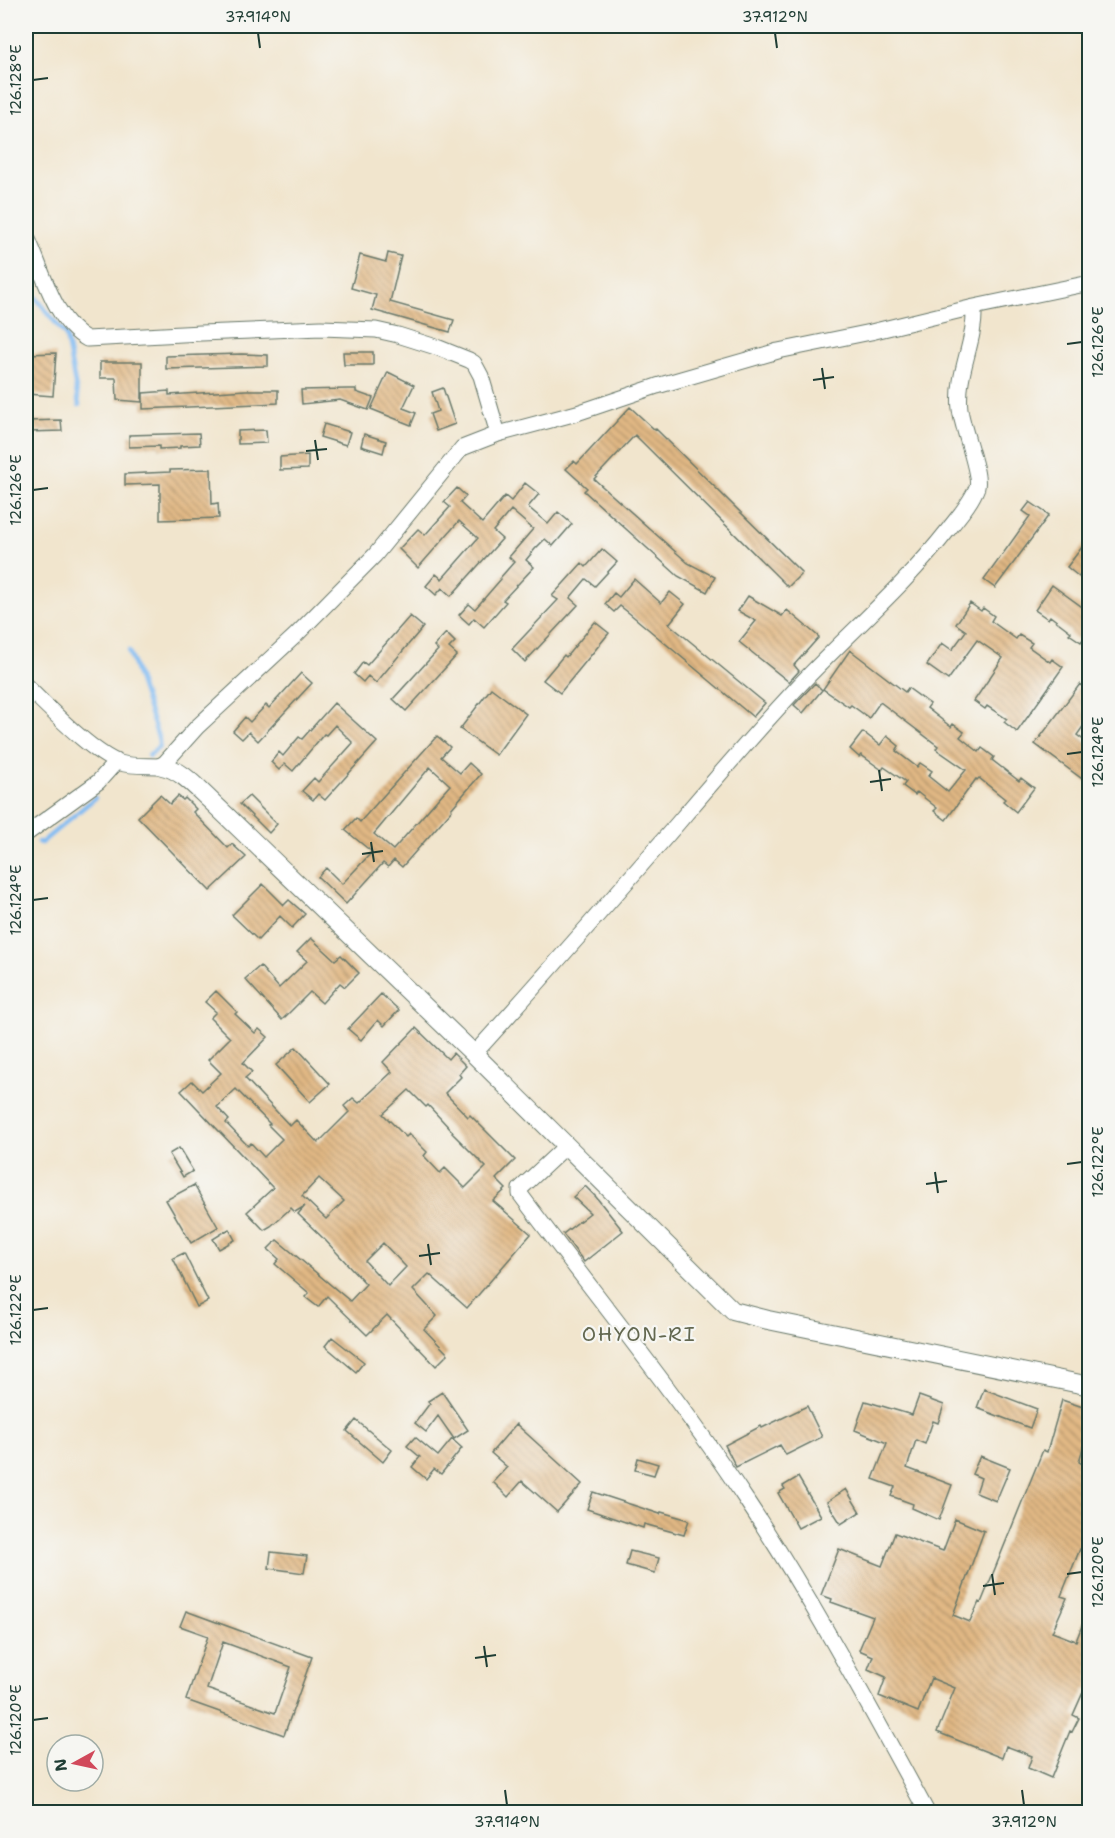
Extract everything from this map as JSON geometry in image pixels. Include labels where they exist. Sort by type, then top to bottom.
[{"type":"street","points":[[26,235],[54,301],[77,333],[87,339],[321,328],[376,330],[398,335],[439,348],[474,363],[481,376],[498,434]]},
{"type":"street","points":[[162,766],[197,727],[296,635],[375,555],[462,448],[498,434],[576,413],[657,386],[778,351],[1089,282]]},
{"type":"street","points":[[474,1053],[545,976],[759,728],[930,552],[970,500],[976,488],[978,476],[962,422],[959,397],[962,370],[973,328],[974,307]]},
{"type":"street","points":[[26,686],[90,745],[116,762],[138,766],[169,767],[192,783],[474,1053],[734,1311],[739,1314],[1089,1386]]},
{"type":"street","points":[[26,834],[98,782],[116,762]]},
{"type":"street","points":[[566,1146],[520,1189],[520,1194],[692,1421],[745,1497],[802,1588],[927,1812]]},
{"type":"building","points":[[388,253],[401,256],[390,302],[454,320],[450,332],[372,310],[376,295],[351,288],[360,255],[386,262]]},
{"type":"building","points":[[343,352],[373,352],[373,365],[344,365]]},
{"type":"building","points":[[56,353],[53,396],[27,394],[28,354]]},
{"type":"building","points":[[268,355],[268,366],[166,369],[166,356]]},
{"type":"building","points":[[100,362],[142,362],[142,402],[117,400],[116,378],[100,378]]},
{"type":"building","points":[[388,372],[414,385],[403,408],[416,413],[411,425],[371,409]]},
{"type":"building","points":[[443,388],[455,424],[436,431],[430,414],[438,411],[432,392]]},
{"type":"building","points":[[356,389],[356,392],[373,398],[368,410],[340,400],[302,404],[301,390]]},
{"type":"building","points":[[278,390],[278,403],[143,409],[143,393],[169,391],[169,395]]},
{"type":"building","points":[[630,407],[656,429],[802,573],[788,587],[635,435],[594,479],[688,563],[715,577],[707,592],[678,576],[584,491],[587,488],[566,469],[574,461],[577,464]]},
{"type":"building","points":[[61,420],[62,431],[27,432],[27,421]]},
{"type":"building","points":[[324,424],[350,432],[346,445],[320,437]]},
{"type":"building","points":[[266,430],[267,443],[238,444],[238,431]]},
{"type":"building","points":[[199,433],[200,445],[159,449],[159,446],[129,447],[129,435]]},
{"type":"building","points":[[364,434],[386,441],[383,453],[361,446]]},
{"type":"building","points":[[308,455],[308,469],[280,470],[280,457]]},
{"type":"building","points":[[211,469],[212,504],[218,503],[219,518],[160,520],[160,484],[125,485],[125,474]]},
{"type":"building","points":[[525,483],[539,494],[528,507],[548,524],[558,512],[572,524],[553,546],[545,539],[535,549],[526,560],[534,567],[503,600],[506,602],[484,627],[474,618],[469,624],[459,615],[469,604],[475,609],[501,579],[514,562],[509,557],[533,529],[511,510],[493,531],[502,539],[451,596],[442,588],[436,595],[426,586],[436,574],[442,579],[478,538],[459,521],[418,568],[399,549],[418,529],[425,535],[450,507],[444,502],[457,488],[466,496],[460,503],[482,523],[505,496],[511,501]]},
{"type":"building","points":[[1030,502],[1049,515],[995,588],[984,580],[1030,516],[1023,511]]},
{"type":"building","points":[[1089,538],[1089,585],[1067,567]]},
{"type":"building","points":[[602,549],[617,562],[595,586],[586,579],[570,598],[578,605],[525,662],[512,649],[558,600],[552,596],[582,563],[586,567]]},
{"type":"building","points":[[634,579],[661,603],[670,592],[685,604],[669,624],[765,703],[753,717],[620,606],[614,612],[605,604],[614,593],[619,597]]},
{"type":"building","points":[[1052,585],[1089,612],[1089,631],[1081,642],[1050,616],[1048,619],[1035,610]]},
{"type":"building","points":[[748,596],[782,616],[787,610],[819,637],[794,665],[799,671],[789,682],[739,642],[756,621],[738,611]]},
{"type":"building","points":[[970,603],[994,616],[991,621],[1016,639],[1019,635],[1032,643],[1029,647],[1050,662],[1052,659],[1063,667],[1017,732],[1004,722],[1007,719],[987,706],[985,709],[974,701],[1003,658],[977,640],[948,680],[927,665],[942,643],[952,650],[966,631],[956,624]]},
{"type":"building","points":[[410,616],[423,627],[376,683],[368,676],[363,682],[354,674],[363,662],[367,665]]},
{"type":"building","points":[[595,622],[609,633],[560,693],[543,680]]},
{"type":"building","points":[[446,633],[455,642],[449,648],[457,655],[406,711],[393,699],[438,650],[434,646]]},
{"type":"building","points":[[850,650],[905,692],[908,688],[930,704],[927,708],[951,727],[953,724],[964,732],[960,737],[979,752],[982,748],[994,757],[992,760],[1019,781],[1021,778],[1034,788],[1016,812],[1003,801],[1005,799],[979,778],[946,820],[934,811],[937,808],[917,792],[915,795],[903,786],[906,782],[884,767],[882,770],[861,755],[859,757],[850,749],[863,732],[880,745],[887,736],[899,746],[896,751],[917,767],[920,763],[932,771],[928,776],[948,792],[966,770],[936,749],[938,746],[880,702],[869,718],[823,689]]},
{"type":"building","points":[[301,673],[312,683],[258,741],[249,732],[242,739],[233,731],[245,717],[250,722],[266,705],[269,708]]},
{"type":"building","points":[[815,683],[822,690],[803,713],[794,705]]},
{"type":"building","points":[[1080,684],[1089,692],[1089,718],[1077,735],[1089,744],[1089,784],[1035,744]]},
{"type":"building","points":[[491,688],[526,714],[496,755],[460,729]]},
{"type":"building","points":[[334,703],[377,742],[325,800],[318,794],[313,800],[302,791],[314,778],[318,782],[353,743],[335,725],[326,735],[324,734],[293,771],[285,764],[279,770],[271,762],[279,752],[283,756],[299,737],[302,739]]},
{"type":"building","points":[[437,736],[450,747],[441,757],[460,773],[469,763],[481,774],[402,867],[394,860],[388,867],[383,863],[346,904],[318,877],[326,868],[342,884],[372,852],[345,830],[356,818],[360,822]],"holes":[[[430,767],[450,785],[393,850],[374,834]]]},
{"type":"building","points":[[160,795],[170,804],[178,796],[183,800],[185,798],[196,809],[193,812],[228,848],[232,844],[246,857],[210,891],[138,817]]},
{"type":"building","points":[[249,796],[277,824],[269,833],[240,804]]},
{"type":"building","points":[[263,884],[284,905],[289,900],[305,914],[292,928],[280,916],[258,940],[232,915]]},
{"type":"building","points":[[311,938],[335,960],[341,955],[359,973],[345,987],[340,983],[322,1003],[310,992],[282,1020],[245,979],[260,966],[279,988],[307,961],[297,952]]},
{"type":"building","points":[[216,991],[255,1033],[259,1029],[268,1037],[243,1063],[252,1072],[245,1078],[290,1126],[296,1120],[318,1143],[349,1112],[344,1106],[353,1098],[359,1103],[392,1072],[383,1062],[416,1028],[448,1059],[453,1053],[466,1066],[459,1074],[461,1077],[445,1093],[515,1160],[496,1179],[506,1189],[493,1201],[531,1234],[467,1308],[429,1274],[413,1290],[437,1316],[424,1329],[448,1354],[436,1366],[387,1315],[367,1335],[327,1296],[318,1307],[305,1297],[309,1293],[275,1264],[279,1259],[268,1249],[277,1240],[350,1301],[366,1284],[298,1214],[305,1206],[295,1212],[291,1208],[264,1230],[247,1212],[273,1188],[181,1091],[192,1081],[202,1091],[221,1073],[208,1060],[230,1038],[210,1018],[216,1012],[205,1002]],"holes":[[[236,1089],[282,1139],[264,1157],[251,1143],[248,1146],[226,1123],[229,1120],[217,1107]],[[409,1090],[426,1107],[428,1105],[486,1167],[465,1188],[445,1168],[440,1173],[424,1156],[427,1152],[409,1134],[406,1137],[383,1114]],[[319,1178],[344,1201],[326,1219],[302,1196]],[[383,1243],[406,1267],[388,1286],[365,1261]]]},
{"type":"building","points":[[381,994],[399,1010],[384,1026],[378,1020],[361,1040],[348,1029]]},
{"type":"building","points":[[296,1047],[330,1084],[310,1102],[276,1065]]},
{"type":"building","points":[[179,1148],[193,1171],[183,1177],[169,1154]]},
{"type":"building","points":[[194,1185],[218,1227],[191,1243],[166,1200]]},
{"type":"building","points":[[585,1186],[623,1231],[584,1262],[563,1234],[590,1213],[573,1197]]},
{"type":"building","points":[[229,1229],[235,1240],[219,1249],[213,1239]]},
{"type":"building","points":[[184,1253],[208,1301],[197,1307],[173,1258]]},
{"type":"building","points":[[332,1337],[364,1362],[356,1372],[325,1346]]},
{"type":"building","points":[[984,1389],[1037,1409],[1030,1428],[977,1408]]},
{"type":"building","points":[[442,1392],[468,1430],[454,1439],[438,1416],[426,1432],[415,1423],[430,1403],[428,1401]]},
{"type":"building","points":[[919,1396],[944,1405],[938,1423],[933,1421],[925,1444],[916,1440],[907,1468],[952,1485],[939,1520],[912,1508],[913,1504],[891,1496],[895,1487],[873,1479],[887,1443],[855,1430],[865,1401],[912,1415]]},
{"type":"building","points":[[1062,1400],[1089,1409],[1089,1427],[1079,1462],[1089,1468],[1089,1534],[1083,1550],[1080,1549],[1061,1596],[1067,1598],[1052,1632],[1076,1641],[1089,1608],[1089,1689],[1085,1688],[1073,1715],[1079,1718],[1072,1732],[1070,1731],[1051,1778],[1028,1768],[1032,1756],[1006,1746],[1002,1758],[937,1732],[955,1688],[931,1678],[918,1712],[879,1696],[886,1677],[868,1669],[873,1656],[859,1650],[873,1617],[831,1602],[832,1599],[821,1595],[839,1549],[882,1566],[895,1533],[943,1551],[955,1519],[984,1531],[953,1615],[970,1622],[979,1602],[981,1603],[1043,1450],[1047,1452]]},
{"type":"building","points":[[807,1406],[822,1437],[786,1455],[780,1445],[736,1467],[725,1445]]},
{"type":"building","points":[[356,1420],[392,1450],[383,1462],[347,1431]]},
{"type":"building","points":[[516,1424],[582,1484],[557,1512],[522,1481],[508,1497],[493,1482],[507,1467],[491,1453]]},
{"type":"building","points":[[415,1437],[438,1456],[452,1439],[462,1448],[441,1474],[434,1469],[426,1479],[412,1467],[420,1457],[407,1446]]},
{"type":"building","points":[[980,1456],[1010,1468],[996,1501],[976,1493],[981,1478],[972,1474]]},
{"type":"building","points":[[638,1458],[658,1464],[654,1475],[635,1470]]},
{"type":"building","points":[[798,1477],[821,1516],[798,1528],[778,1493],[785,1489],[783,1486]]},
{"type":"building","points":[[846,1489],[860,1512],[841,1524],[827,1502]]},
{"type":"building","points":[[593,1492],[660,1514],[661,1512],[689,1520],[684,1535],[644,1524],[643,1528],[587,1509]]},
{"type":"building","points":[[630,1551],[659,1558],[655,1573],[626,1565]]},
{"type":"building","points":[[271,1552],[307,1556],[304,1573],[269,1568]]},
{"type":"building","points":[[186,1611],[312,1657],[284,1735],[186,1700],[208,1636],[180,1626]],"holes":[[[223,1642],[291,1667],[275,1713],[207,1689]]]},
{"type":"waterway","points":[[26,285],[66,336],[79,405]]},
{"type":"waterway","points":[[129,651],[159,740],[159,747],[149,756]]},
{"type":"waterway","points":[[38,842],[41,843],[95,798]]},
{"type":"district","name":"OHYON-RI","points":[[639,1334]]}]
